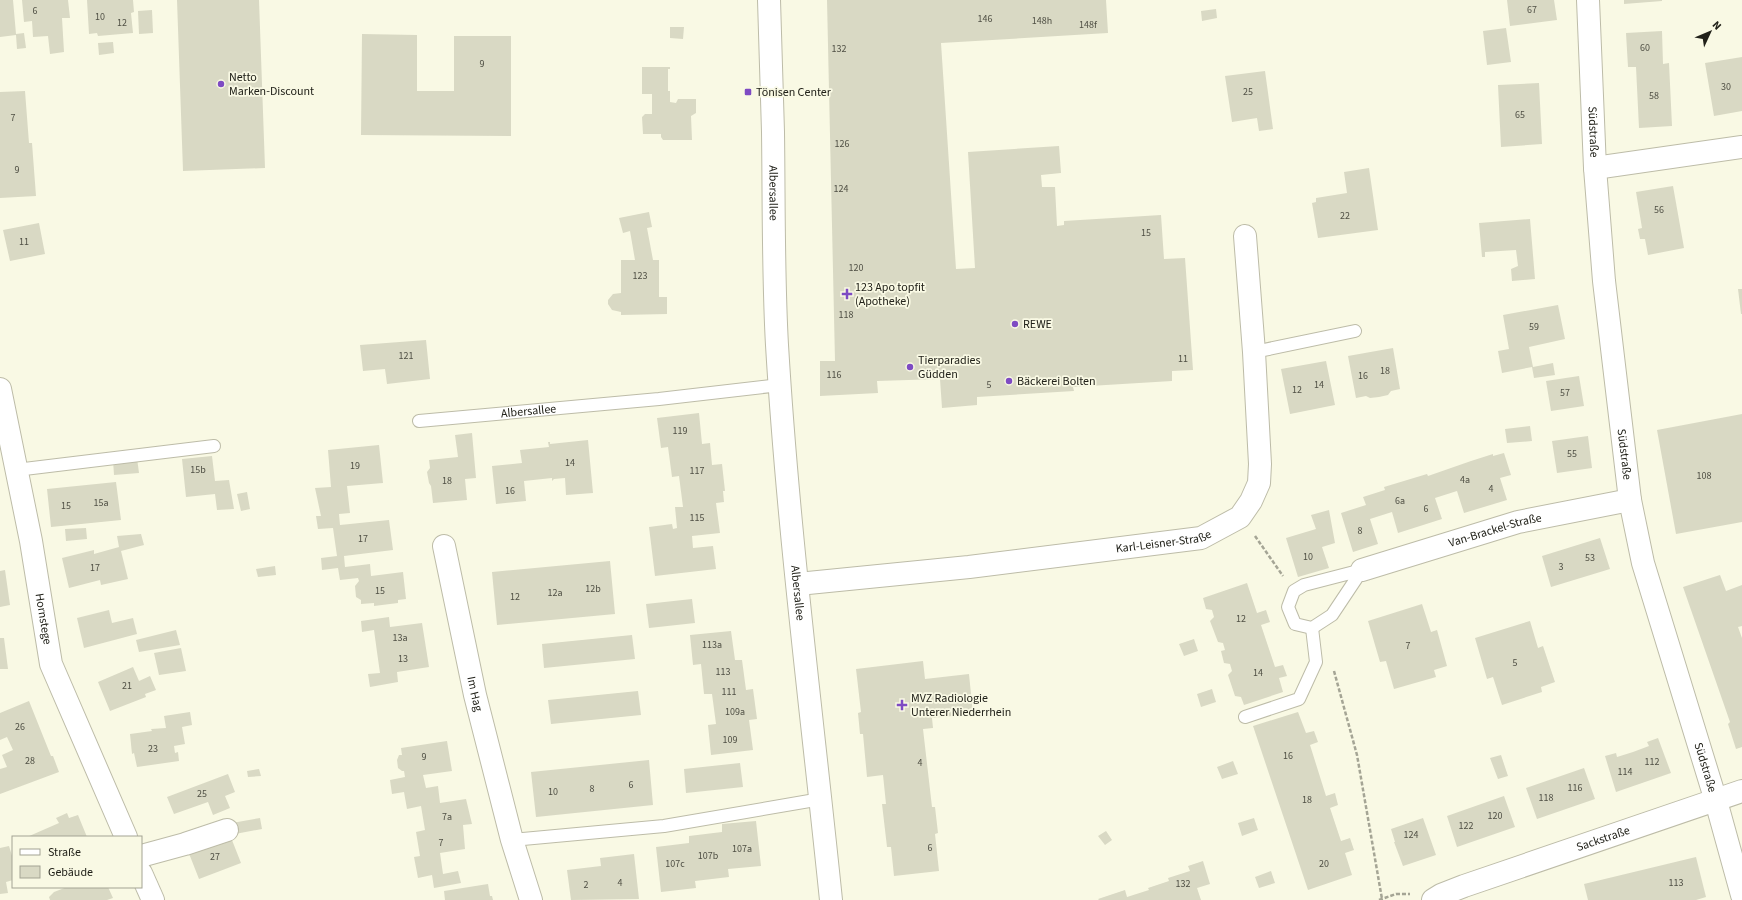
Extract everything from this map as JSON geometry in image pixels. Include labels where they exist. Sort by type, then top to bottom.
[{"type":"street","name":"Albersallee","points":[[770,0],[772,199],[780,385],[798,584],[831,900]]},
{"type":"street","name":"Südstraße","points":[[1588,0],[1596,168],[1604,281],[1630,500],[1643,563],[1716,801],[1742,895]]},
{"type":"street","points":[[1596,168],[1742,146]]},
{"type":"street","name":"Karl-Leisner-Straße","points":[[798,584],[969,567],[1201,538],[1240,517],[1251,501],[1259,483],[1260,464],[1254,352],[1245,236]]},
{"type":"street","name":"Hornstege","points":[[0,389],[31,541],[51,664],[126,836]]},
{"type":"street","name":"Van-Brackel-Straße","points":[[1362,570],[1518,522],[1630,500]]},
{"type":"street","name":"Im Hag","points":[[444,546],[475,695],[512,840],[531,900]]},
{"type":"street","name":"Sackstraße","points":[[1434,900],[1441,895],[1458,893],[1742,791]]},
{"type":"street","points":[[142,856],[185,844],[227,830]]},
{"type":"street","points":[[142,875],[153,900]]},
{"type":"lane","points":[[1254,352],[1355,331]]},
{"type":"lane","name":"Albersallee","points":[[419,421],[659,399],[780,385]]},
{"type":"lane","points":[[16,470],[214,446]]},
{"type":"lane","points":[[1294,591],[1288,607],[1295,624],[1312,628],[1332,615],[1362,570]]},
{"type":"lane","name":"Van-Brackel-Straße","points":[[1294,591],[1304,586],[1362,570]]},
{"type":"lane","points":[[1245,717],[1299,699],[1316,662],[1312,628]]},
{"type":"lane","points":[[512,840],[664,826],[821,799]]},
{"type":"path","points":[[1240,517],[1294,591]]},
{"type":"path","points":[[1333,666],[1357,755],[1382,899]]},
{"type":"building","points":[[0,0],[13,0],[16,34],[24,33],[26,48],[17,49],[16,35],[0,37]]},
{"type":"building","points":[[22,0],[68,0],[70,18],[62,18],[64,52],[50,54],[48,36],[33,37],[32,21],[24,22]]},
{"type":"building","points":[[87,0],[133,0],[134,12],[131,13],[133,33],[98,36],[97,33],[89,34]]},
{"type":"building","name":"Netto Marken-Discount","points":[[177,0],[259,0],[265,168],[183,171]]},
{"type":"building","points":[[827,0],[1106,0],[1108,33],[941,43],[956,269],[975,268],[968,152],[1059,146],[1061,173],[1041,175],[1042,187],[1055,187],[1057,226],[1064,225],[1064,221],[1161,215],[1164,259],[1185,258],[1193,370],[1172,371],[1172,381],[1073,387],[1074,391],[977,397],[977,405],[942,408],[940,379],[877,381],[878,393],[820,396],[820,361],[835,361]]},
{"type":"building","points":[[1507,0],[1554,0],[1557,20],[1510,26]]},
{"type":"building","points":[[1624,0],[1662,0],[1662,1],[1624,4]]},
{"type":"building","points":[[1216,9],[1217,18],[1202,21],[1201,11]]},
{"type":"building","points":[[152,10],[153,33],[139,34],[138,11]]},
{"type":"building","points":[[670,27],[684,27],[683,39],[670,38]]},
{"type":"building","points":[[1506,28],[1511,62],[1487,65],[1483,31]]},
{"type":"building","points":[[1662,31],[1663,64],[1669,63],[1672,126],[1639,128],[1636,67],[1628,67],[1626,33]]},
{"type":"building","points":[[362,34],[417,35],[417,91],[454,91],[454,36],[511,36],[511,136],[361,135]]},
{"type":"building","points":[[113,42],[114,53],[99,55],[98,43]]},
{"type":"building","points":[[1742,57],[1742,111],[1714,116],[1705,63]]},
{"type":"building","points":[[642,67],[670,67],[670,69],[668,69],[668,91],[670,91],[670,102],[676,103],[678,99],[696,99],[696,113],[691,116],[692,140],[663,140],[661,134],[643,134],[642,117],[645,114],[652,114],[652,94],[642,94]]},
{"type":"building","points":[[1265,71],[1273,129],[1259,131],[1257,118],[1232,122],[1225,76]]},
{"type":"building","points":[[1539,83],[1542,144],[1501,147],[1498,85]]},
{"type":"building","points":[[25,91],[29,143],[32,143],[36,196],[0,198],[0,92]]},
{"type":"building","points":[[1369,168],[1378,230],[1318,238],[1312,203],[1316,202],[1316,198],[1347,193],[1344,172]]},
{"type":"building","points":[[1673,186],[1684,248],[1648,255],[1645,239],[1640,239],[1638,229],[1642,228],[1636,192]]},
{"type":"building","points":[[649,212],[652,227],[647,228],[653,260],[659,260],[659,297],[667,297],[667,314],[621,315],[621,312],[612,310],[608,304],[608,300],[613,294],[621,293],[621,260],[635,260],[630,231],[623,233],[619,218]]},
{"type":"building","points":[[1530,219],[1535,279],[1512,281],[1511,269],[1518,266],[1516,250],[1485,252],[1485,257],[1482,257],[1479,223]]},
{"type":"building","points":[[39,223],[45,254],[10,261],[3,230]]},
{"type":"building","points":[[1738,289],[1742,289],[1742,314],[1741,314]]},
{"type":"building","points":[[1558,305],[1565,339],[1529,347],[1533,367],[1553,363],[1555,375],[1534,378],[1532,367],[1502,373],[1498,351],[1509,349],[1503,315]]},
{"type":"building","points":[[426,340],[430,379],[387,384],[385,369],[363,371],[360,345]]},
{"type":"building","points":[[1393,348],[1400,389],[1391,391],[1388,395],[1379,397],[1370,398],[1366,396],[1356,398],[1348,356]]},
{"type":"building","points":[[1326,361],[1335,405],[1290,414],[1281,369]]},
{"type":"building","points":[[1579,376],[1584,406],[1551,411],[1546,381]]},
{"type":"building","points":[[699,413],[702,444],[710,443],[712,465],[722,464],[725,491],[723,491],[724,502],[716,503],[720,533],[692,536],[693,548],[713,546],[716,569],[655,576],[649,527],[672,524],[673,529],[677,528],[675,507],[683,507],[679,476],[672,477],[668,447],[661,448],[657,418]]},
{"type":"building","points":[[1742,414],[1742,522],[1676,534],[1657,430]]},
{"type":"building","points":[[1530,426],[1532,441],[1507,443],[1505,429]]},
{"type":"building","points":[[472,433],[476,478],[465,479],[467,500],[433,503],[431,486],[427,472],[430,468],[429,460],[458,457],[455,435]]},
{"type":"building","points":[[1588,436],[1592,468],[1557,473],[1552,441]]},
{"type":"building","points":[[588,440],[593,493],[566,495],[565,478],[554,479],[552,481],[552,478],[524,481],[526,501],[496,504],[492,466],[522,463],[520,450],[549,447],[548,442],[550,442],[550,444]]},
{"type":"building","points":[[379,445],[383,483],[347,486],[350,513],[339,514],[340,525],[389,520],[393,550],[344,556],[345,567],[370,564],[371,576],[403,572],[406,599],[398,600],[398,603],[374,606],[374,603],[361,604],[361,600],[356,597],[355,586],[359,581],[358,578],[340,580],[338,568],[322,570],[321,558],[337,556],[333,528],[318,529],[316,516],[321,516],[315,488],[331,487],[328,450]]},
{"type":"building","points":[[1504,453],[1511,475],[1500,478],[1507,500],[1464,513],[1457,491],[1435,498],[1442,519],[1398,533],[1392,512],[1370,519],[1378,544],[1353,552],[1341,513],[1366,505],[1363,497],[1385,490],[1384,487],[1427,474],[1428,476],[1493,454],[1493,456]]},
{"type":"building","points":[[212,456],[215,481],[229,480],[234,509],[217,510],[215,494],[186,497],[182,459]]},
{"type":"building","points":[[137,458],[139,473],[114,475],[113,460]]},
{"type":"building","points":[[116,482],[121,520],[51,527],[47,489]]},
{"type":"building","points":[[247,492],[250,509],[241,511],[237,494]]},
{"type":"building","points":[[1329,510],[1335,543],[1322,547],[1329,568],[1298,577],[1286,538],[1316,529],[1311,515]]},
{"type":"building","points":[[86,528],[87,539],[66,541],[65,529]]},
{"type":"building","points":[[141,534],[144,545],[121,551],[128,579],[101,585],[100,580],[69,588],[62,558],[94,550],[94,554],[119,547],[117,536]]},
{"type":"building","points":[[1600,538],[1610,569],[1551,587],[1542,556]]},
{"type":"building","points":[[610,561],[615,614],[497,625],[492,572]]},
{"type":"building","points":[[275,566],[276,575],[258,577],[256,569]]},
{"type":"building","points":[[5,570],[10,605],[0,607],[0,571]]},
{"type":"building","points":[[1720,575],[1726,591],[1742,585],[1742,626],[1738,627],[1742,638],[1742,747],[1736,749],[1728,724],[1730,722],[1683,587]]},
{"type":"building","points":[[1247,583],[1257,613],[1266,610],[1270,622],[1261,625],[1275,667],[1283,665],[1287,676],[1279,678],[1283,692],[1244,705],[1241,697],[1235,696],[1228,675],[1232,671],[1230,664],[1224,663],[1221,651],[1225,650],[1223,643],[1218,642],[1210,621],[1214,617],[1212,610],[1206,609],[1203,598]]},
{"type":"building","points":[[692,599],[695,623],[649,628],[646,604]]},
{"type":"building","points":[[1422,604],[1431,632],[1437,630],[1447,666],[1434,670],[1436,677],[1394,689],[1386,661],[1380,662],[1368,621]]},
{"type":"building","points":[[109,610],[112,623],[133,618],[137,634],[84,648],[77,618]]},
{"type":"building","points":[[389,617],[390,627],[422,623],[429,667],[397,672],[398,682],[370,687],[368,674],[380,673],[374,630],[362,632],[361,621]]},
{"type":"building","points":[[1530,621],[1538,648],[1543,646],[1555,682],[1541,687],[1542,692],[1502,705],[1493,677],[1487,679],[1475,638]]},
{"type":"building","points":[[176,630],[180,645],[139,652],[136,640]]},
{"type":"building","points":[[731,631],[735,660],[742,660],[746,690],[753,689],[757,719],[749,720],[753,750],[711,755],[708,725],[716,724],[712,694],[704,694],[701,664],[693,665],[690,635]]},
{"type":"building","points":[[632,635],[635,659],[544,668],[542,644]]},
{"type":"building","points":[[0,638],[4,638],[8,669],[0,669]]},
{"type":"building","points":[[1194,639],[1198,651],[1184,656],[1179,644]]},
{"type":"building","points":[[181,648],[186,671],[159,675],[154,653]]},
{"type":"building","points":[[923,661],[925,679],[969,674],[973,714],[932,718],[933,728],[923,729],[932,807],[935,807],[938,833],[935,834],[939,871],[894,876],[891,847],[887,847],[882,804],[886,804],[883,775],[867,777],[863,734],[860,734],[858,713],[861,712],[856,669]]},
{"type":"building","points":[[133,667],[139,681],[150,676],[156,690],[145,694],[146,697],[110,711],[98,682]]},
{"type":"building","points":[[1212,689],[1216,702],[1201,707],[1197,694]]},
{"type":"building","points":[[638,691],[641,715],[551,724],[548,700]]},
{"type":"building","points":[[29,701],[59,772],[0,794],[0,769],[7,767],[2,755],[13,750],[7,737],[0,740],[0,713]]},
{"type":"building","points":[[190,712],[192,725],[182,727],[185,744],[174,746],[175,753],[178,752],[179,761],[137,767],[134,753],[132,754],[130,734],[152,731],[151,729],[166,728],[164,716]]},
{"type":"building","points":[[1298,712],[1306,733],[1314,731],[1318,742],[1310,745],[1326,796],[1335,793],[1338,805],[1330,808],[1341,841],[1350,838],[1354,850],[1345,853],[1352,875],[1308,890],[1253,726]]},
{"type":"building","points":[[1658,738],[1671,773],[1616,792],[1605,756],[1616,753],[1617,757],[1633,752],[1649,746],[1647,742]]},
{"type":"building","points":[[447,741],[452,771],[423,775],[426,788],[438,786],[440,803],[466,799],[472,824],[463,825],[465,849],[440,853],[443,874],[458,871],[461,883],[434,888],[432,875],[418,878],[414,857],[420,856],[416,832],[425,830],[421,806],[407,809],[404,792],[392,794],[390,780],[405,777],[404,771],[398,768],[397,760],[399,755],[402,755],[401,748]]},
{"type":"building","points":[[1501,755],[1508,776],[1498,779],[1490,758]]},
{"type":"building","points":[[649,760],[653,805],[536,817],[531,772]]},
{"type":"building","points":[[1233,761],[1238,774],[1222,779],[1217,767]]},
{"type":"building","points":[[740,763],[743,787],[686,793],[684,769]]},
{"type":"building","points":[[1584,768],[1595,799],[1537,819],[1526,788]]},
{"type":"building","points":[[259,769],[261,776],[248,777],[247,771]]},
{"type":"building","points":[[228,774],[235,792],[225,796],[230,808],[213,815],[208,802],[174,814],[167,797]]},
{"type":"building","points":[[1504,796],[1515,827],[1457,847],[1447,816]]},
{"type":"building","points":[[67,813],[69,818],[78,815],[87,836],[29,836],[59,823],[56,818]]},
{"type":"building","points":[[260,818],[262,829],[235,834],[232,823]]},
{"type":"building","points":[[1254,818],[1258,830],[1242,836],[1238,823]]},
{"type":"building","points":[[1423,818],[1436,855],[1403,866],[1391,829]]},
{"type":"building","points":[[756,821],[761,866],[728,869],[729,877],[695,881],[696,888],[661,892],[656,847],[689,843],[689,836],[722,832],[722,824]]},
{"type":"building","points":[[1106,831],[1112,840],[1105,845],[1098,836]]},
{"type":"building","points":[[230,835],[241,863],[199,879],[188,851]]},
{"type":"building","points":[[9,846],[12,856],[12,880],[6,882],[8,893],[0,894],[0,848]]},
{"type":"building","points":[[634,854],[639,899],[571,900],[567,870],[601,866],[600,858]]},
{"type":"building","points":[[1696,857],[1706,897],[1696,900],[1588,900],[1584,884]]},
{"type":"building","points":[[1203,861],[1210,884],[1197,888],[1201,900],[1098,899],[1125,890],[1127,897],[1149,890],[1148,888],[1169,881],[1168,878],[1190,871],[1188,866]]},
{"type":"building","points":[[1271,871],[1275,883],[1259,888],[1255,877]]},
{"type":"building","points":[[488,884],[490,896],[492,896],[493,900],[445,900],[444,891]]},
{"type":"building","points":[[64,888],[108,888],[113,898],[107,900],[50,900],[49,897],[54,892]]},
{"type":"place","name":"Netto Marken-Discount","points":[[221,84]]},
{"type":"place","name":"Tönisen Center","points":[[748,92]]},
{"type":"place","name":"123 Apo topfit (Apotheke)","points":[[847,294]]},
{"type":"place","name":"REWE","points":[[1015,324]]},
{"type":"place","name":"Tierparadies Güdden","points":[[910,367]]},
{"type":"place","name":"Bäckerei Bolten","points":[[1009,381]]},
{"type":"place","name":"MVZ Radiologie Unterer Niederrhein","points":[[902,705]]}]
